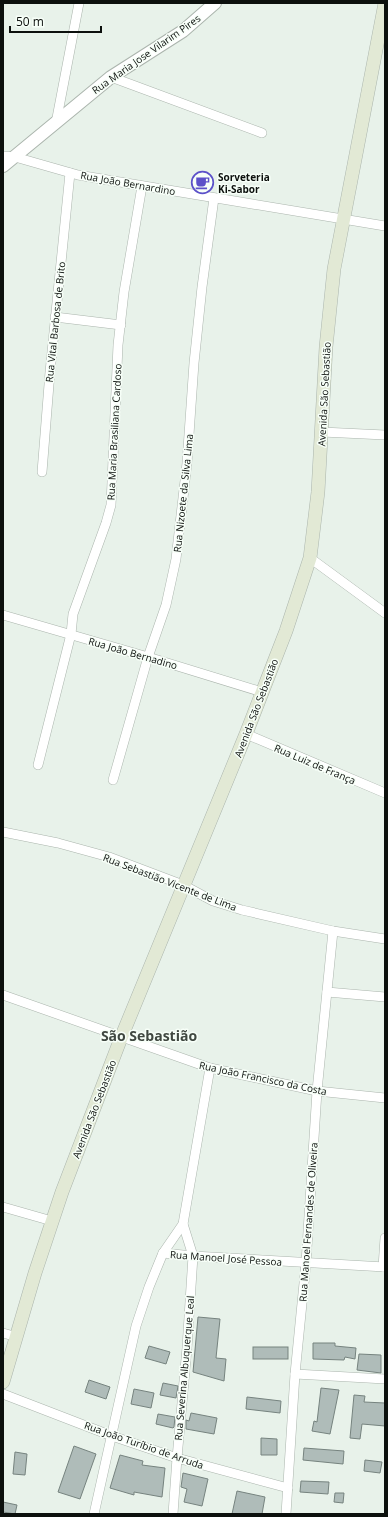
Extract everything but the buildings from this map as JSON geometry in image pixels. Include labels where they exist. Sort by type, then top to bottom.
[{"type":"main road","name":"Avenida São Sebastião","points":[[3,1382],[35,1273],[67,1178],[121,1038],[246,734],[288,624],[310,558],[318,492],[326,347],[334,269],[385,3]]},
{"type":"street","points":[[56,124],[79,3]]},
{"type":"street","name":"Rua Maria Jose Vilarim Pires","points":[[3,166],[9,157],[56,124],[111,77],[182,31],[215,3]]},
{"type":"street","points":[[111,77],[262,133]]},
{"type":"street","name":"Rua João Bernardino","points":[[9,157],[70,173],[385,226]]},
{"type":"street","name":"Rua Vital Barbosa de Brito","points":[[42,472],[55,317],[70,173]]},
{"type":"street","name":"Rua Maria Brasiliana Cardoso","points":[[38,765],[71,634],[73,614],[102,536],[111,505],[118,345],[124,292],[142,186]]},
{"type":"street","name":"Rua Nizoete da Silva Lima","points":[[113,780],[148,656],[166,605],[177,551],[187,463],[201,295],[214,198]]},
{"type":"street","points":[[55,317],[121,325]]},
{"type":"street","points":[[322,432],[385,435]]},
{"type":"street","points":[[310,558],[385,613]]},
{"type":"street","name":"Rua João Bernadino","points":[[3,615],[148,656],[262,692]]},
{"type":"street","name":"Rua Luiz de França","points":[[246,734],[385,793]]},
{"type":"street","name":"Rua Sebastião Vicente de Lima","points":[[3,832],[58,843],[109,857],[183,885],[213,901],[242,910],[333,931],[385,939]]},
{"type":"street","name":"Rua Manoel Fernandes de Oliveira","points":[[286,1514],[295,1374],[306,1263],[317,1091],[333,931]]},
{"type":"street","points":[[327,992],[385,997]]},
{"type":"street","name":"Rua João Francisco da Costa","points":[[3,995],[121,1038],[210,1068],[317,1091],[385,1098]]},
{"type":"street","points":[[94,1514],[136,1326],[149,1287],[163,1253],[183,1224],[210,1068]]},
{"type":"street","points":[[3,1207],[52,1221]]},
{"type":"street","name":"Rua Severina Albuquerque Leal","points":[[173,1514],[186,1364],[193,1256],[183,1224]]},
{"type":"street","points":[[384,1267],[385,1238]]},
{"type":"street","name":"Rua Manoel José Pessoa","points":[[163,1253],[384,1267]]},
{"type":"street","points":[[3,1333],[17,1337]]},
{"type":"street","points":[[295,1374],[385,1379]]},
{"type":"street","name":"Rua João Turíbio de Arruda","points":[[3,1394],[112,1436],[177,1458],[288,1488]]},
{"type":"place","name":"Sorveteria Ki-Sabor","points":[[202,183]]},
{"type":"district","name":"São Sebastião","points":[[149,1036]]}]
